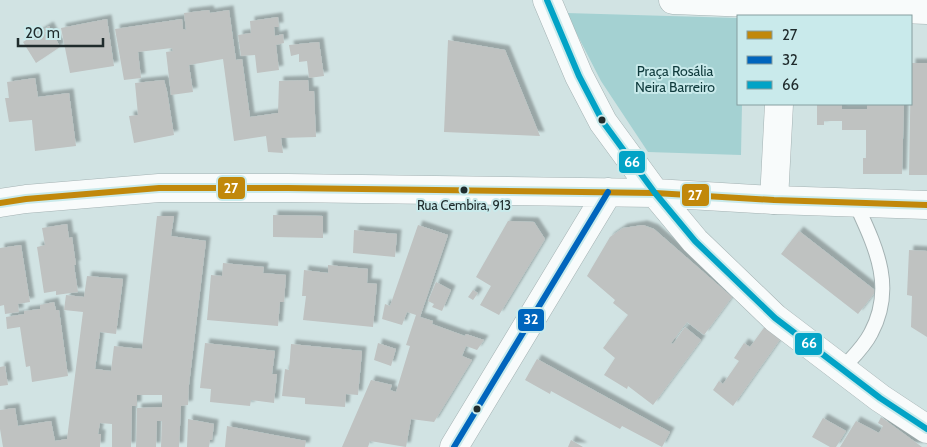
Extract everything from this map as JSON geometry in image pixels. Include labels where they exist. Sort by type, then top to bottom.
[{"type":"street","points":[[547,0],[579,76],[603,122],[655,193],[694,240],[775,318],[880,398],[927,429]]},
{"type":"street","points":[[673,0],[784,7],[927,10]]},
{"type":"street","points":[[774,200],[779,105]]},
{"type":"street","points":[[0,203],[26,199],[159,188],[288,188],[655,193],[774,200],[927,205]]},
{"type":"street","points":[[454,447],[608,192]]},
{"type":"lane","points":[[842,369],[860,350],[871,334],[883,297],[883,275],[877,254],[855,202]]},
{"type":"green space","name":"Praça Rosália Neira Barreiro","points":[[566,13],[737,18],[737,105],[742,105],[741,155],[648,152],[601,81]]},
{"type":"building","points":[[209,10],[210,13],[229,10],[236,60],[242,59],[250,117],[278,113],[279,81],[308,80],[309,91],[314,91],[316,137],[281,138],[283,153],[268,152],[266,136],[234,141],[223,59],[189,65],[193,92],[171,95],[166,52],[173,51],[172,48],[138,52],[141,78],[124,80],[115,29],[182,19],[183,29],[186,30],[184,13]]},
{"type":"building","points":[[278,17],[279,27],[274,27],[275,36],[283,34],[284,43],[276,45],[279,70],[257,73],[255,55],[241,56],[238,35],[251,33],[250,21]]},
{"type":"building","points":[[107,19],[114,66],[70,73],[61,28]]},
{"type":"building","points":[[49,26],[60,47],[36,63],[23,42]]},
{"type":"building","points":[[448,40],[505,50],[540,136],[444,132]]},
{"type":"building","points":[[319,42],[324,76],[309,78],[307,61],[299,62],[299,54],[291,56],[289,45]]},
{"type":"building","points":[[912,63],[927,63],[927,175],[909,175]]},
{"type":"building","points":[[35,78],[38,97],[69,93],[76,146],[35,151],[32,120],[9,122],[5,98],[9,98],[7,82]]},
{"type":"building","points":[[164,80],[174,135],[134,143],[129,116],[138,115],[135,83]]},
{"type":"building","points":[[817,105],[842,105],[842,109],[867,109],[867,105],[904,105],[902,174],[863,174],[863,158],[866,158],[866,130],[842,130],[842,121],[824,121],[824,125],[817,125]]},
{"type":"building","points":[[273,215],[323,216],[323,238],[273,237]]},
{"type":"building","points":[[157,216],[174,216],[171,236],[206,241],[188,405],[181,406],[179,447],[161,447],[162,421],[157,421],[156,447],[136,447],[137,408],[162,407],[162,395],[137,395],[137,406],[132,406],[131,447],[112,447],[112,424],[100,423],[98,434],[101,434],[100,447],[3,447],[0,429],[0,410],[15,408],[18,426],[51,421],[55,441],[67,439],[83,312],[64,310],[66,295],[84,297],[87,276],[123,279],[116,334],[100,332],[95,369],[111,371],[114,346],[142,349]]},
{"type":"building","points":[[508,221],[534,222],[545,239],[499,315],[480,305],[491,286],[476,277]]},
{"type":"building","points":[[67,224],[69,238],[72,237],[78,292],[56,295],[56,291],[44,293],[37,247],[45,245],[42,228]]},
{"type":"building","points":[[418,225],[448,235],[420,317],[433,321],[432,324],[465,336],[466,334],[484,340],[477,350],[466,346],[462,356],[472,360],[434,422],[411,419],[406,447],[370,441],[368,447],[342,447],[371,380],[392,385],[390,390],[396,392],[410,346],[406,345],[416,315],[407,312],[402,325],[382,319],[385,304],[390,306]]},
{"type":"building","points":[[643,225],[654,229],[732,297],[704,335],[687,322],[671,343],[673,344],[685,327],[701,340],[653,405],[628,386],[627,389],[604,375],[615,358],[603,348],[628,315],[613,303],[615,300],[587,276],[610,237],[623,228]]},
{"type":"building","points":[[354,230],[397,234],[395,257],[353,253]]},
{"type":"building","points":[[799,231],[876,291],[858,314],[781,254]]},
{"type":"building","points":[[21,245],[30,302],[18,304],[19,312],[5,314],[4,305],[0,306],[0,248]]},
{"type":"building","points":[[909,250],[927,251],[927,337],[911,327],[912,296],[907,295]]},
{"type":"building","points":[[223,263],[264,267],[263,273],[286,275],[284,302],[280,302],[278,326],[207,320],[211,275],[222,276]]},
{"type":"building","points":[[328,265],[368,269],[367,283],[377,284],[373,327],[303,320],[306,296],[302,296],[304,270],[328,273]]},
{"type":"building","points":[[436,282],[451,290],[442,311],[432,307],[434,304],[428,301]]},
{"type":"building","points":[[473,290],[478,293],[473,300],[468,297]]},
{"type":"building","points":[[54,302],[56,310],[59,310],[68,376],[32,382],[30,366],[26,367],[20,327],[7,329],[6,317],[24,314],[24,311],[40,309],[40,305]]},
{"type":"building","points":[[766,325],[781,338],[733,406],[713,390],[719,381],[723,384],[739,361],[734,358],[744,343],[750,347]]},
{"type":"building","points":[[205,343],[275,351],[272,374],[277,374],[274,403],[251,400],[250,406],[210,402],[211,389],[200,388]]},
{"type":"building","points":[[378,343],[396,349],[391,366],[374,360]]},
{"type":"building","points":[[291,344],[362,351],[358,395],[346,394],[345,407],[305,404],[305,398],[282,396],[285,369],[289,370]]},
{"type":"building","points":[[537,359],[670,432],[662,447],[622,426],[620,429],[551,391],[550,394],[525,380]]},
{"type":"building","points":[[5,366],[8,385],[0,386],[0,367]]},
{"type":"building","points":[[881,417],[922,447],[840,447],[856,421],[879,433],[883,426],[878,423]]},
{"type":"building","points":[[823,418],[846,431],[836,447],[830,447],[812,437]]},
{"type":"building","points":[[188,419],[214,424],[209,447],[187,447]]},
{"type":"building","points":[[227,426],[306,441],[305,447],[225,447]]},
{"type":"building","points":[[571,440],[583,447],[568,447]]},
{"type":"transit line","name":"66","points":[[547,0],[579,76],[603,122],[655,193],[695,241],[775,318],[880,398],[927,429]]},
{"type":"transit line","name":"27","points":[[0,203],[26,199],[159,188],[288,188],[655,193],[774,200],[927,205]]},
{"type":"transit line","name":"32","points":[[454,447],[608,192]]},
{"type":"place","name":"Rua Cembira, 913","points":[[464,190]]}]
